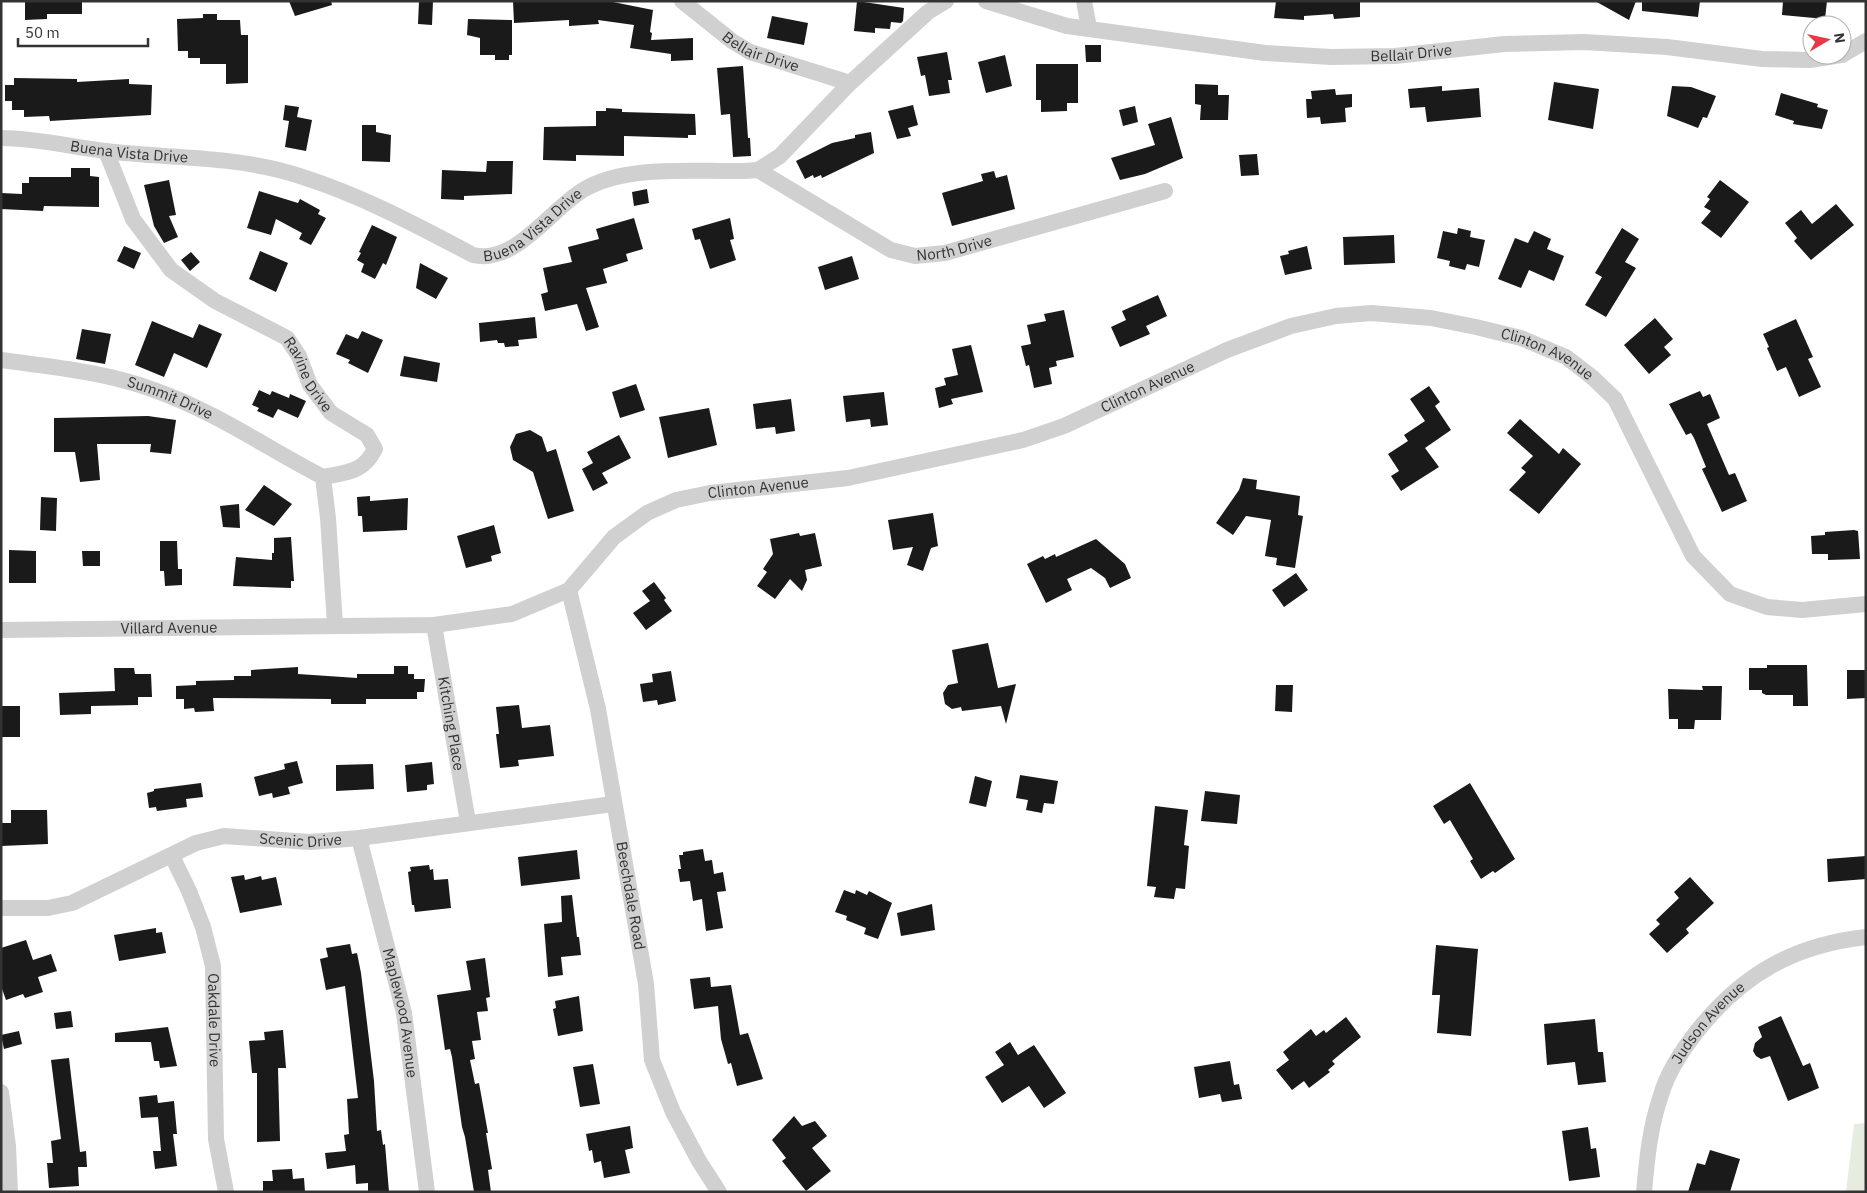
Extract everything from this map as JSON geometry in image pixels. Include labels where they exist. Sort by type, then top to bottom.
[{"type":"street","name":"Bellair Drive","points":[[682,1],[732,41],[750,52],[850,83]]},
{"type":"street","points":[[758,170],[780,156],[850,83],[928,12],[946,1]]},
{"type":"street","name":"Bellair Drive","points":[[986,1],[1048,22],[1265,53],[1331,57],[1395,56],[1504,44],[1584,42],[1667,47],[1762,58],[1802,60]]},
{"type":"street","points":[[1084,1],[1090,28]]},
{"type":"street","name":"Bellair Drive","points":[[1852,49],[1866,41]]},
{"type":"street","name":"Buena Vista Drive","points":[[1,138],[106,151],[244,164],[279,170],[311,180],[398,216],[473,255],[484,258],[502,254],[581,191],[612,176],[632,173],[758,170]]},
{"type":"street","name":"Ravine Drive","points":[[106,151],[133,219],[171,270],[215,301],[287,338],[299,356],[310,385],[331,413],[367,435],[374,449],[369,462],[356,470],[323,477]]},
{"type":"street","name":"North Drive","points":[[758,170],[891,250],[915,256],[945,253],[1165,191]]},
{"type":"street","name":"Clinton Avenue","points":[[335,625],[434,625],[512,614],[569,590],[614,537],[647,513],[676,500],[710,493],[848,478],[1022,440],[1064,426],[1227,350],[1291,326],[1336,316],[1371,313],[1431,318],[1476,326],[1521,338],[1566,357],[1592,377],[1615,400],[1693,556],[1730,594],[1766,607],[1794,609],[1866,604]]},
{"type":"street","name":"Summit Drive","points":[[1,360],[62,368],[154,390],[225,422],[274,452],[323,477]]},
{"type":"street","points":[[323,477],[328,518],[335,625]]},
{"type":"street","name":"Beechdale Road","points":[[569,590],[593,684],[646,984],[652,1060],[673,1112],[699,1161],[719,1192]]},
{"type":"street","name":"Villard Avenue","points":[[1,630],[335,625]]},
{"type":"street","name":"Kitching Place","points":[[434,625],[468,822]]},
{"type":"street","name":"Scenic Drive","points":[[1,908],[48,908],[72,904],[196,844],[224,836],[310,842],[359,838],[613,804]]},
{"type":"street","name":"Maplewood Avenue","points":[[359,838],[404,1013],[427,1192]]},
{"type":"street","name":"Oakdale Drive","points":[[172,856],[190,891],[203,928],[213,966],[216,1139],[226,1192]]},
{"type":"street","name":"Judson Avenue","points":[[1644,1192],[1649,1138],[1661,1092],[1682,1050],[1714,1010],[1735,989],[1764,969],[1788,956],[1816,946],[1866,937]]},
{"type":"street","points":[[1,1092],[8,1146],[10,1192]]},
{"type":"shaded area","points":[[1866,1123],[1866,1192],[1846,1192],[1854,1124]]},
{"type":"building","points":[[25,1],[82,1],[82,14],[47,14],[47,19],[25,20]]},
{"type":"building","points":[[289,1],[331,1],[332,5],[295,16]]},
{"type":"building","points":[[419,1],[433,1],[432,25],[418,24]]},
{"type":"building","points":[[513,1],[608,1],[653,10],[650,32],[652,33],[651,40],[693,38],[693,60],[671,61],[671,54],[630,48],[634,25],[598,20],[599,24],[569,26],[569,20],[514,23]]},
{"type":"building","points":[[857,1],[904,8],[903,21],[901,23],[891,22],[890,29],[875,28],[875,33],[854,31]]},
{"type":"building","points":[[1276,1],[1360,1],[1360,17],[1334,19],[1333,14],[1304,16],[1304,20],[1274,18]]},
{"type":"building","points":[[1595,1],[1636,1],[1629,20]]},
{"type":"building","points":[[1642,1],[1700,1],[1698,17],[1642,11]]},
{"type":"building","points":[[1783,1],[1827,1],[1825,15],[1802,15],[1802,17],[1782,15]]},
{"type":"building","points":[[203,14],[217,14],[217,20],[240,20],[241,35],[248,35],[248,83],[226,84],[226,64],[200,64],[200,58],[188,58],[188,51],[178,51],[177,19],[203,18]]},
{"type":"building","points":[[772,16],[808,23],[804,45],[767,38]]},
{"type":"building","points":[[468,19],[512,20],[512,55],[509,55],[509,60],[495,60],[495,55],[480,55],[480,38],[467,35]]},
{"type":"building","points":[[1085,45],[1101,45],[1101,62],[1086,62]]},
{"type":"building","points":[[947,52],[952,80],[948,80],[950,93],[929,96],[925,75],[921,76],[917,57]]},
{"type":"building","points":[[1005,55],[1012,86],[986,93],[978,62]]},
{"type":"building","points":[[1036,64],[1078,64],[1078,103],[1067,103],[1067,111],[1041,112],[1041,100],[1036,100]]},
{"type":"building","points":[[743,66],[751,156],[733,157],[730,114],[721,115],[717,68]]},
{"type":"building","points":[[14,78],[77,79],[77,82],[129,79],[129,84],[152,85],[151,115],[50,121],[49,116],[24,117],[24,110],[12,110],[12,101],[5,101],[5,85],[14,85]]},
{"type":"building","points":[[1554,82],[1599,89],[1593,129],[1548,120]]},
{"type":"building","points":[[1195,84],[1218,85],[1218,95],[1229,95],[1228,120],[1200,120],[1201,105],[1195,104]]},
{"type":"building","points":[[1442,86],[1442,91],[1479,88],[1481,117],[1427,122],[1425,107],[1410,108],[1408,89]]},
{"type":"building","points":[[1672,86],[1691,87],[1716,96],[1707,118],[1703,117],[1698,128],[1667,116]]},
{"type":"building","points":[[1335,89],[1336,95],[1352,94],[1352,107],[1345,108],[1346,122],[1321,124],[1320,117],[1307,118],[1306,99],[1312,99],[1311,91]]},
{"type":"building","points":[[1781,93],[1818,104],[1817,107],[1828,110],[1822,129],[1793,124],[1794,121],[1775,115]]},
{"type":"building","points":[[285,105],[299,107],[297,117],[312,120],[306,151],[285,147],[289,121],[283,120]]},
{"type":"building","points":[[913,105],[918,125],[908,128],[911,136],[897,139],[888,111]]},
{"type":"building","points":[[1135,106],[1138,122],[1123,126],[1119,110]]},
{"type":"building","points":[[606,108],[622,109],[622,112],[695,114],[696,135],[688,135],[688,138],[624,136],[624,156],[576,155],[576,161],[543,160],[544,127],[596,126],[596,111],[606,111]]},
{"type":"building","points":[[1171,117],[1183,158],[1145,174],[1120,180],[1111,158],[1155,145],[1148,124]]},
{"type":"building","points":[[362,125],[376,125],[376,132],[391,135],[390,162],[362,161]]},
{"type":"building","points":[[871,132],[874,153],[822,178],[821,175],[814,178],[813,175],[805,179],[796,161],[832,143]]},
{"type":"building","points":[[1257,154],[1259,175],[1241,176],[1239,155]]},
{"type":"building","points":[[487,161],[513,161],[512,194],[464,196],[464,200],[441,199],[442,170],[486,172]]},
{"type":"building","points":[[71,168],[90,168],[90,176],[99,177],[99,207],[44,206],[43,211],[1,209],[1,193],[22,194],[22,183],[29,183],[29,177],[71,177]]},
{"type":"building","points":[[994,171],[996,178],[1007,175],[1015,209],[952,226],[942,193],[983,181],[981,174]]},
{"type":"building","points":[[169,180],[176,215],[169,216],[178,237],[164,243],[154,226],[144,185]]},
{"type":"building","points":[[1720,180],[1749,202],[1721,238],[1701,223],[1711,211],[1704,207],[1710,199],[1707,197]]},
{"type":"building","points":[[647,189],[649,203],[634,206],[632,192]]},
{"type":"building","points":[[259,191],[298,203],[300,199],[320,210],[318,214],[326,218],[311,245],[299,239],[302,233],[276,219],[271,235],[247,228]]},
{"type":"building","points":[[1836,204],[1854,225],[1811,260],[1794,241],[1797,238],[1785,223],[1801,210],[1812,224]]},
{"type":"building","points":[[634,218],[643,249],[626,254],[628,261],[603,269],[607,283],[586,288],[599,327],[586,331],[577,304],[545,311],[541,294],[548,292],[543,268],[572,262],[568,247],[599,239],[596,229]]},
{"type":"building","points":[[730,218],[734,239],[730,240],[736,260],[710,269],[700,239],[695,240],[692,229]]},
{"type":"building","points":[[372,225],[397,237],[386,265],[383,263],[375,279],[361,272],[364,264],[357,260]]},
{"type":"building","points":[[1458,228],[1471,231],[1470,237],[1485,240],[1479,267],[1467,264],[1465,270],[1449,266],[1450,261],[1437,258],[1443,231],[1457,234]]},
{"type":"building","points":[[1622,228],[1639,239],[1625,262],[1636,268],[1606,317],[1585,305],[1602,277],[1595,273]]},
{"type":"building","points":[[1534,231],[1551,239],[1547,249],[1564,256],[1554,281],[1529,270],[1521,288],[1498,279],[1515,238],[1528,243]]},
{"type":"building","points":[[1394,235],[1395,263],[1344,265],[1343,237]]},
{"type":"building","points":[[124,246],[141,253],[134,269],[117,261]]},
{"type":"building","points":[[1307,246],[1312,269],[1285,275],[1280,256],[1289,254],[1288,251]]},
{"type":"building","points":[[260,251],[288,263],[276,292],[249,279]]},
{"type":"building","points":[[191,252],[200,262],[190,271],[181,260]]},
{"type":"building","points":[[852,256],[859,279],[825,290],[818,267]]},
{"type":"building","points":[[420,263],[448,278],[436,299],[416,288]]},
{"type":"building","points":[[1158,295],[1167,316],[1146,326],[1150,334],[1120,347],[1111,327],[1126,320],[1122,311]]},
{"type":"building","points":[[1064,310],[1074,357],[1056,361],[1057,366],[1049,368],[1052,384],[1034,388],[1029,365],[1026,366],[1021,346],[1031,344],[1027,325],[1046,321],[1044,314]]},
{"type":"building","points":[[535,317],[537,338],[518,340],[519,346],[505,347],[504,343],[498,343],[497,340],[480,342],[479,323]]},
{"type":"building","points":[[1655,318],[1673,339],[1664,347],[1671,355],[1649,374],[1624,345]]},
{"type":"building","points":[[1796,319],[1813,357],[1808,359],[1821,387],[1799,397],[1786,367],[1777,371],[1763,334]]},
{"type":"building","points":[[152,321],[193,338],[199,324],[222,334],[207,368],[174,353],[164,377],[135,365]]},
{"type":"building","points":[[82,329],[111,334],[105,364],[76,359]]},
{"type":"building","points":[[362,331],[383,340],[368,373],[348,363],[350,360],[336,354],[346,334],[358,339]]},
{"type":"building","points":[[971,345],[983,392],[951,399],[953,404],[939,408],[935,388],[946,385],[944,378],[958,375],[952,349]]},
{"type":"building","points":[[404,356],[440,363],[437,382],[400,376]]},
{"type":"building","points":[[636,384],[645,410],[620,418],[612,392]]},
{"type":"building","points":[[1429,386],[1440,402],[1435,406],[1451,430],[1425,448],[1439,467],[1401,491],[1391,476],[1399,471],[1388,454],[1408,441],[1404,435],[1425,421],[1410,399]]},
{"type":"building","points":[[259,390],[270,395],[272,391],[289,398],[290,394],[306,401],[298,418],[278,409],[273,418],[257,411],[259,408],[252,405]]},
{"type":"building","points":[[1700,391],[1703,397],[1710,394],[1720,418],[1707,424],[1729,475],[1735,473],[1747,501],[1722,512],[1702,469],[1706,467],[1694,438],[1691,433],[1686,435],[1669,404]]},
{"type":"building","points":[[884,392],[888,425],[871,427],[870,419],[846,422],[843,396]]},
{"type":"building","points":[[791,399],[795,431],[776,434],[775,427],[756,429],[753,404]]},
{"type":"building","points":[[709,408],[717,445],[668,458],[659,417]]},
{"type":"building","points":[[148,416],[176,420],[171,454],[150,452],[151,444],[97,444],[100,480],[80,482],[75,452],[54,452],[54,418]]},
{"type":"building","points":[[1520,419],[1559,454],[1563,448],[1581,464],[1539,514],[1509,490],[1526,472],[1521,468],[1533,456],[1507,433]]},
{"type":"building","points":[[530,430],[542,437],[547,452],[556,449],[574,511],[548,519],[533,472],[513,460],[510,447],[516,434]]},
{"type":"building","points":[[619,435],[631,458],[602,473],[608,483],[593,491],[582,469],[593,463],[587,452]]},
{"type":"building","points":[[1243,478],[1257,480],[1256,489],[1300,496],[1298,515],[1303,516],[1295,568],[1276,565],[1277,558],[1265,556],[1271,520],[1246,516],[1233,535],[1216,523],[1239,490]]},
{"type":"building","points":[[264,485],[292,504],[274,526],[245,510]]},
{"type":"building","points":[[370,496],[370,501],[408,498],[407,530],[363,532],[362,516],[358,516],[357,497]]},
{"type":"building","points":[[41,497],[57,498],[56,531],[40,530]]},
{"type":"building","points":[[239,504],[240,528],[223,527],[220,506]]},
{"type":"building","points":[[933,513],[938,546],[931,548],[923,571],[907,565],[913,547],[893,550],[888,520]]},
{"type":"building","points":[[494,525],[501,553],[491,556],[492,561],[466,568],[457,536]]},
{"type":"building","points":[[1858,531],[1860,559],[1828,560],[1828,554],[1812,554],[1811,536],[1825,535],[1825,532]]},
{"type":"building","points":[[799,533],[800,536],[815,533],[822,566],[805,570],[807,580],[802,591],[790,579],[775,599],[757,586],[767,572],[763,569],[773,554],[770,539]]},
{"type":"building","points":[[291,537],[294,581],[291,581],[291,588],[233,586],[236,557],[272,560],[274,538]]},
{"type":"building","points":[[1096,539],[1125,564],[1131,578],[1110,588],[1105,578],[1091,568],[1067,579],[1072,590],[1046,603],[1027,564],[1043,556],[1045,559],[1055,554],[1056,557]]},
{"type":"building","points":[[160,541],[177,541],[178,569],[182,569],[182,585],[165,586],[164,571],[160,571]]},
{"type":"building","points":[[9,550],[36,551],[36,583],[9,583]]},
{"type":"building","points":[[82,551],[100,551],[100,566],[83,566]]},
{"type":"building","points":[[1296,573],[1308,590],[1284,607],[1272,590]]},
{"type":"building","points":[[654,582],[666,598],[664,600],[672,611],[646,630],[633,613],[650,601],[642,591]]},
{"type":"building","points":[[988,643],[998,688],[1016,684],[1006,724],[1001,706],[962,711],[961,707],[952,709],[945,704],[943,693],[948,685],[958,683],[952,650]]},
{"type":"building","points":[[1767,665],[1807,665],[1808,706],[1793,706],[1793,695],[1766,695],[1762,693],[1762,690],[1749,690],[1749,668],[1767,668]]},
{"type":"building","points":[[394,666],[408,666],[408,674],[414,674],[414,679],[425,679],[424,692],[417,692],[417,699],[366,699],[366,704],[331,704],[331,699],[213,698],[214,711],[195,712],[194,708],[184,709],[184,699],[176,699],[176,686],[196,685],[196,681],[234,680],[234,676],[251,676],[251,670],[298,667],[298,674],[357,678],[357,674],[394,674]]},
{"type":"building","points":[[114,668],[134,668],[135,674],[151,674],[152,697],[138,697],[138,705],[91,706],[91,714],[60,715],[59,693],[115,691]]},
{"type":"building","points":[[1847,670],[1866,670],[1866,698],[1847,699]]},
{"type":"building","points":[[671,671],[676,701],[658,705],[657,700],[643,702],[640,684],[653,682],[652,674]]},
{"type":"building","points":[[1276,685],[1293,685],[1292,712],[1275,711]]},
{"type":"building","points":[[1702,686],[1722,686],[1721,720],[1695,720],[1694,729],[1678,729],[1678,719],[1669,719],[1668,689],[1703,690]]},
{"type":"building","points":[[519,705],[522,728],[550,725],[554,756],[518,760],[519,766],[500,768],[496,734],[499,734],[496,707]]},
{"type":"building","points":[[1,706],[20,706],[20,737],[1,737]]},
{"type":"building","points":[[297,761],[303,783],[288,787],[290,794],[273,798],[272,793],[259,796],[254,777],[285,769],[284,764]]},
{"type":"building","points":[[432,762],[434,784],[427,785],[427,790],[407,792],[405,765]]},
{"type":"building","points":[[373,764],[374,789],[336,791],[336,765]]},
{"type":"building","points":[[1020,775],[1058,781],[1054,804],[1044,803],[1042,813],[1026,810],[1028,800],[1016,798]]},
{"type":"building","points":[[975,776],[992,781],[986,807],[969,803]]},
{"type":"building","points":[[201,783],[203,797],[186,799],[187,807],[157,811],[156,807],[149,808],[147,793],[154,791],[154,789]]},
{"type":"building","points":[[1470,783],[1515,859],[1495,873],[1493,871],[1481,879],[1470,861],[1473,859],[1450,820],[1444,824],[1433,806]]},
{"type":"building","points":[[1205,791],[1240,795],[1237,824],[1201,821]]},
{"type":"building","points":[[1155,806],[1188,810],[1184,845],[1189,846],[1185,889],[1176,888],[1174,899],[1154,897],[1156,887],[1147,886]]},
{"type":"building","points":[[11,810],[47,810],[48,844],[1,846],[1,823],[11,823]]},
{"type":"building","points":[[703,849],[705,861],[712,860],[714,874],[723,872],[726,891],[717,892],[723,928],[706,931],[702,899],[693,901],[690,881],[680,882],[678,869],[681,869],[679,855],[683,855],[683,852]]},
{"type":"building","points":[[577,850],[580,879],[521,886],[518,857]]},
{"type":"building","points":[[1866,856],[1866,879],[1828,882],[1827,859]]},
{"type":"building","points":[[429,865],[430,870],[433,869],[434,880],[448,879],[451,908],[415,912],[414,905],[412,905],[408,872],[411,871],[410,867]]},
{"type":"building","points":[[244,875],[245,880],[261,876],[262,880],[276,877],[282,905],[240,913],[231,877]]},
{"type":"building","points":[[1690,877],[1714,903],[1686,929],[1689,933],[1667,953],[1649,934],[1660,924],[1656,920],[1679,898],[1674,892]]},
{"type":"building","points":[[844,890],[855,894],[856,890],[867,895],[869,891],[892,903],[878,939],[864,934],[866,928],[846,920],[847,916],[835,912]]},
{"type":"building","points":[[572,895],[581,955],[561,957],[563,975],[548,977],[544,924],[562,922],[561,896]]},
{"type":"building","points":[[932,904],[935,930],[901,936],[897,913]]},
{"type":"building","points":[[156,928],[156,933],[162,932],[166,953],[119,961],[114,935]]},
{"type":"building","points":[[26,940],[33,960],[51,954],[57,971],[38,977],[43,992],[25,998],[23,994],[6,1000],[1,986],[1,948]]},
{"type":"building","points":[[350,944],[352,954],[357,953],[361,973],[374,1081],[377,1131],[381,1130],[383,1145],[385,1144],[389,1192],[368,1192],[368,1183],[356,1184],[355,1165],[327,1169],[325,1153],[346,1151],[344,1135],[349,1134],[347,1099],[358,1098],[345,986],[326,990],[320,959],[328,957],[326,948]]},
{"type":"building","points":[[1436,945],[1478,949],[1471,1036],[1437,1033],[1440,995],[1432,995]]},
{"type":"building","points":[[485,958],[490,997],[486,998],[488,1011],[477,1012],[481,1040],[472,1041],[475,1059],[470,1060],[475,1084],[479,1083],[488,1133],[486,1133],[492,1169],[488,1170],[491,1192],[474,1192],[452,1057],[450,1049],[445,1050],[437,995],[471,990],[466,961]]},
{"type":"building","points":[[710,977],[711,987],[731,985],[740,1035],[748,1033],[763,1079],[737,1086],[731,1063],[728,1064],[721,1039],[718,1006],[694,1009],[690,979]]},
{"type":"building","points":[[579,996],[583,1031],[558,1036],[553,1009],[556,1008],[555,1001]]},
{"type":"building","points":[[71,1011],[73,1027],[56,1029],[54,1013]]},
{"type":"building","points":[[1781,1016],[1803,1066],[1810,1063],[1819,1088],[1788,1101],[1770,1056],[1761,1059],[1753,1051],[1755,1043],[1762,1037],[1758,1027]]},
{"type":"building","points":[[1346,1017],[1361,1037],[1332,1061],[1335,1064],[1328,1070],[1330,1072],[1309,1088],[1304,1081],[1292,1090],[1276,1070],[1289,1060],[1283,1052],[1311,1029],[1316,1036],[1324,1030],[1326,1033]]},
{"type":"building","points":[[1595,1019],[1598,1052],[1603,1052],[1606,1082],[1578,1085],[1575,1062],[1547,1065],[1544,1024]]},
{"type":"building","points":[[168,1027],[177,1066],[160,1068],[159,1061],[154,1061],[151,1042],[115,1042],[115,1033]]},
{"type":"building","points":[[283,1030],[286,1068],[278,1068],[280,1141],[257,1142],[257,1073],[252,1073],[249,1041],[265,1040],[264,1032]]},
{"type":"building","points":[[19,1031],[22,1044],[4,1049],[1,1035]]},
{"type":"building","points":[[1010,1042],[1018,1055],[1034,1045],[1066,1093],[1044,1108],[1029,1086],[1002,1103],[985,1077],[1004,1065],[995,1052]]},
{"type":"building","points":[[69,1058],[80,1152],[86,1151],[87,1167],[78,1167],[79,1186],[49,1188],[47,1163],[53,1163],[51,1141],[61,1139],[51,1060]]},
{"type":"building","points":[[1230,1061],[1234,1085],[1239,1084],[1242,1099],[1222,1102],[1220,1094],[1199,1098],[1194,1067]]},
{"type":"building","points":[[593,1064],[600,1104],[580,1107],[573,1067]]},
{"type":"building","points":[[157,1095],[158,1103],[174,1101],[177,1134],[173,1134],[177,1166],[155,1169],[153,1151],[161,1151],[158,1117],[141,1118],[139,1097]]},
{"type":"building","points":[[794,1116],[802,1126],[815,1121],[827,1136],[812,1148],[831,1171],[806,1191],[782,1161],[786,1158],[772,1140]]},
{"type":"building","points":[[630,1126],[633,1148],[625,1150],[630,1173],[604,1178],[601,1161],[594,1163],[592,1150],[589,1151],[586,1134]]},
{"type":"building","points":[[1588,1127],[1591,1149],[1596,1148],[1600,1177],[1569,1181],[1562,1131]]},
{"type":"building","points":[[1710,1150],[1740,1159],[1730,1192],[1688,1192],[1697,1163],[1705,1165]]},
{"type":"building","points":[[292,1169],[293,1179],[304,1178],[305,1192],[263,1192],[263,1181],[273,1181],[272,1170]]}]
